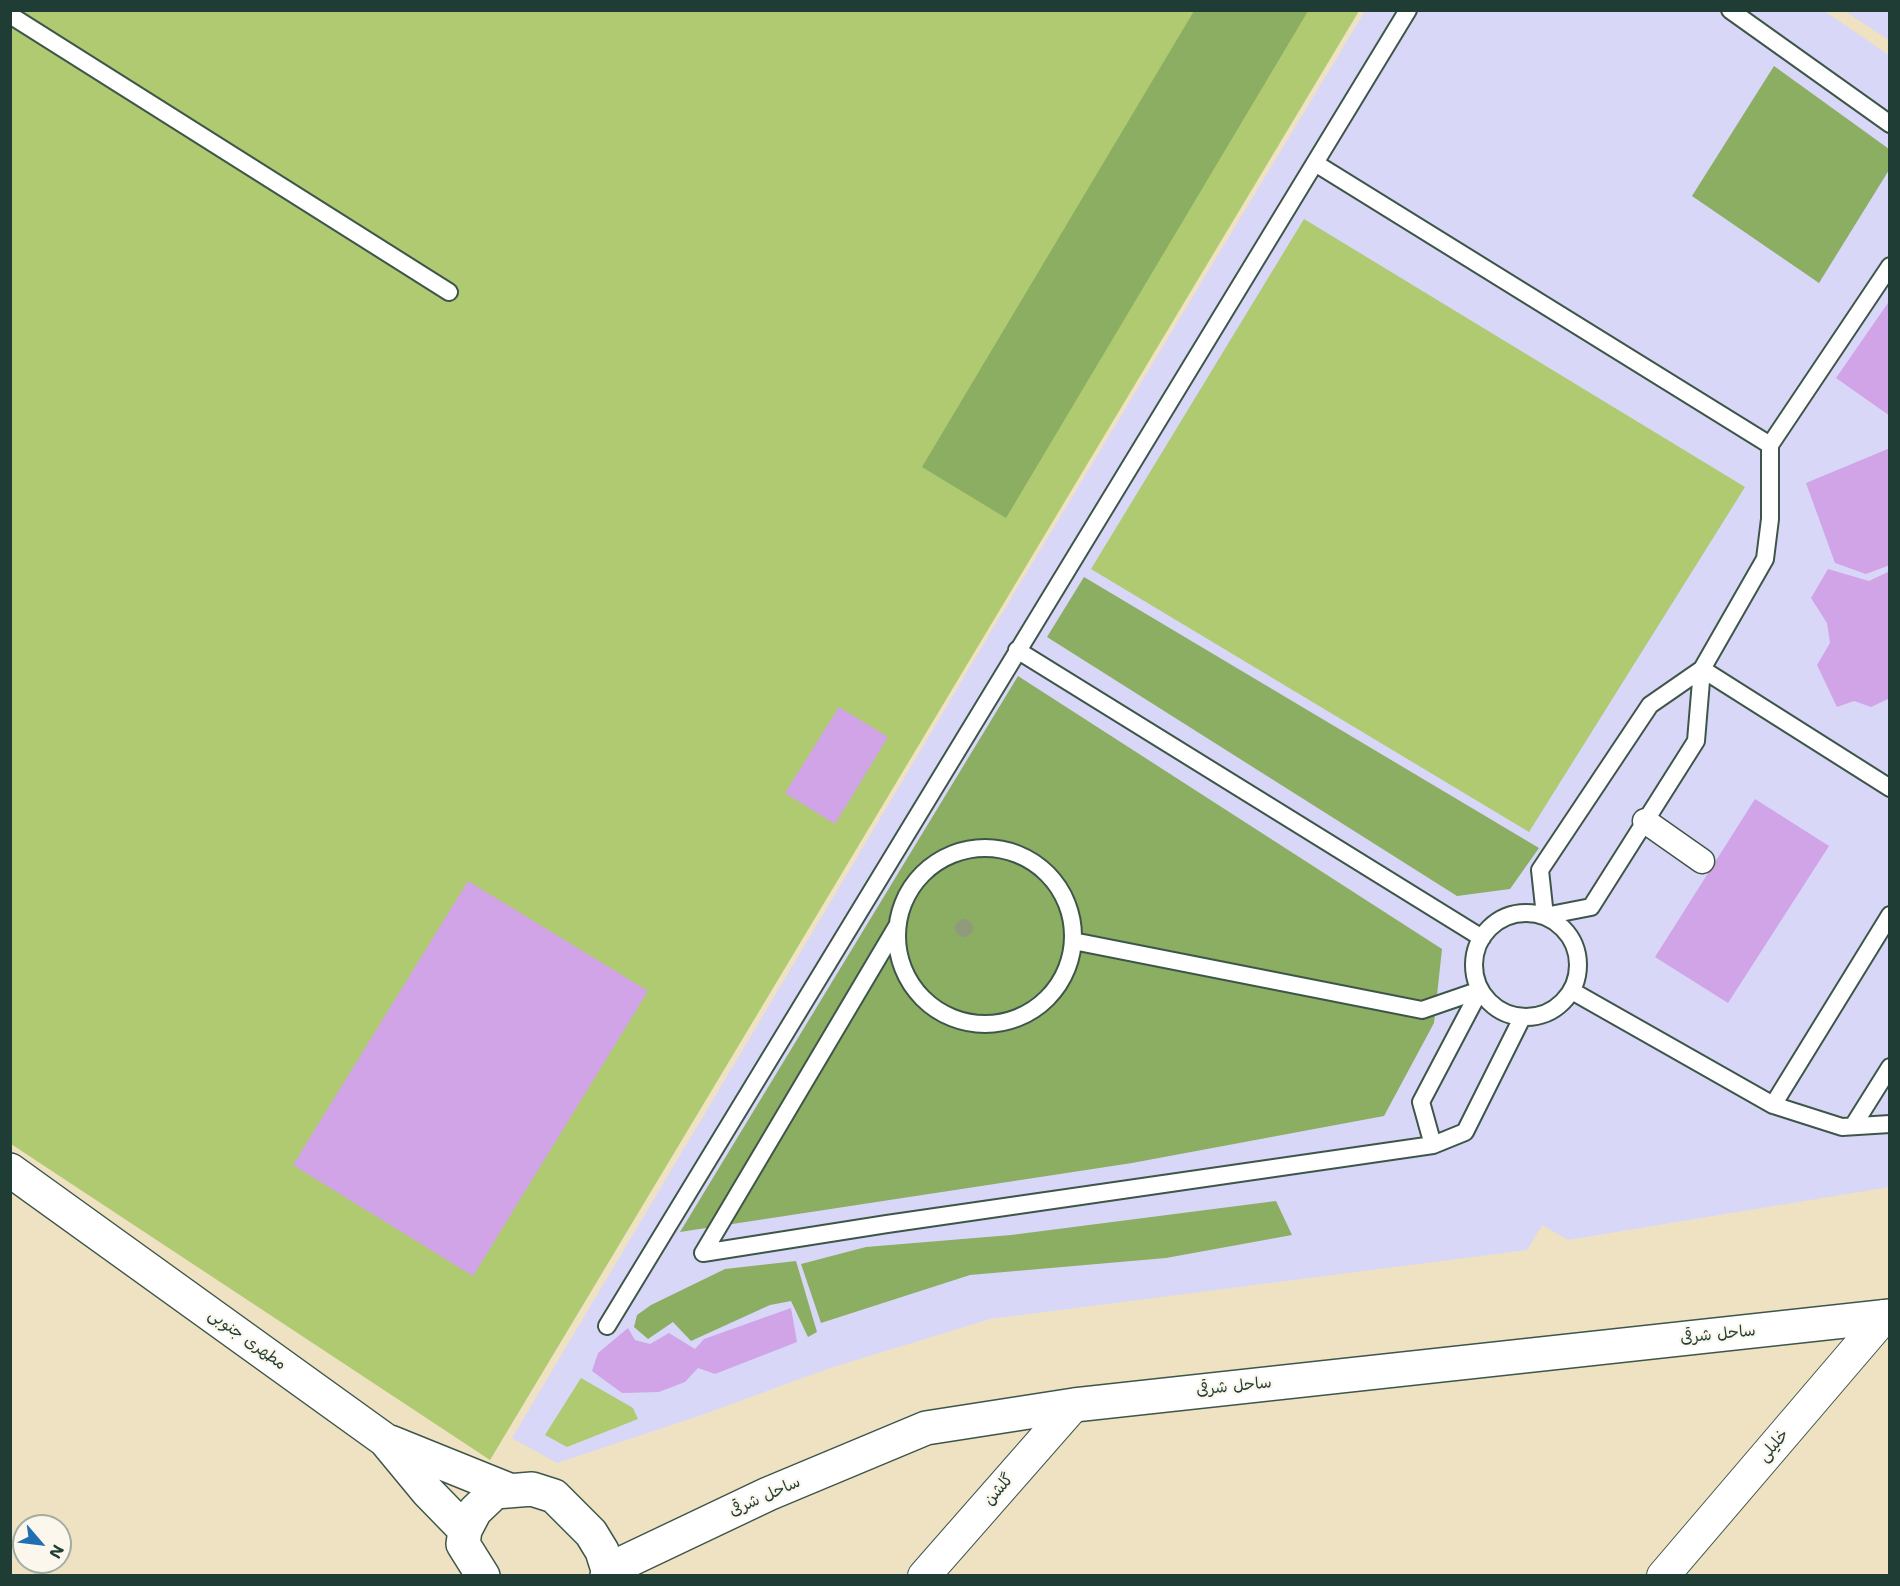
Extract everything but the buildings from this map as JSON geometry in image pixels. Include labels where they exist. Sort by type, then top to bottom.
[{"type":"street","points":[[1645,821],[1702,861]]},
{"type":"street","name":"مطهری جنوبی","points":[[10,1170],[385,1440],[428,1492],[465,1530]]},
{"type":"street","name":"ساحل شرقی","points":[[608,1573],[768,1494],[926,1428],[1074,1405],[1887,1316]]},
{"type":"street","name":"خلیلی","points":[[1663,1575],[1887,1316]]},
{"type":"street","name":"گلشن","points":[[924,1575],[1074,1405]]},
{"type":"street","points":[[385,1440],[509,1490]]},
{"type":"street","points":[[483,1575],[463,1544],[465,1530],[475,1511],[495,1492],[532,1489],[554,1496],[591,1533],[602,1551],[608,1573]]},
{"type":"lane","points":[[607,1326],[1408,10]]},
{"type":"lane","points":[[1730,10],[1890,124]]},
{"type":"lane","points":[[10,15],[449,292]]},
{"type":"lane","points":[[1315,163],[1770,445]]},
{"type":"lane","points":[[1545,916],[1560,925],[1572,939],[1578,956],[1578,974],[1572,991],[1551,1012],[1537,1017],[1522,1018],[1505,1014],[1491,1004],[1480,990],[1475,978],[1476,950],[1482,938],[1494,924],[1509,916],[1527,913],[1545,916],[1591,907],[1696,741],[1702,669],[1765,559],[1770,519],[1770,445],[1890,266]]},
{"type":"lane","points":[[1017,650],[1482,938]]},
{"type":"lane","points":[[1702,669],[1890,788]]},
{"type":"lane","points":[[1545,916],[1540,870],[1650,705],[1702,669]]},
{"type":"lane","points":[[897,925],[898,953],[908,980],[926,1002],[949,1017],[977,1024],[1005,1023],[1031,1011],[1052,993],[1067,969],[1073,941],[1070,911],[1057,884],[1036,863],[1008,851],[979,848],[949,856],[924,872],[907,896],[897,925],[703,1253],[1433,1145],[1466,1132],[1522,1018]]},
{"type":"lane","points":[[1773,1105],[1890,915]]},
{"type":"lane","points":[[1073,941],[1422,1010],[1480,990]]},
{"type":"lane","points":[[1433,1145],[1421,1102],[1480,990]]},
{"type":"lane","points":[[1572,991],[1773,1105],[1842,1127],[1890,1124]]},
{"type":"lane","points":[[1853,1126],[1890,1067]]},
{"type":"shaded area","points":[[1365,11],[1824,11],[1889,55],[1889,1187],[1568,1240],[1542,1225],[1527,1250],[990,1319],[827,1369],[699,1416],[557,1463],[512,1438],[992,630]]},
{"type":"shaded area","points":[[1845,11],[1889,11],[1889,40]]},
{"type":"green space","points":[[10,11],[1359,11],[490,1460],[11,1144]]},
{"type":"green space","points":[[1194,11],[1308,11],[1006,518],[922,467]]},
{"type":"green space","points":[[1774,66],[1889,149],[1889,170],[1819,283],[1692,196]]},
{"type":"green space","points":[[1304,219],[1745,487],[1529,832],[1091,569]]},
{"type":"green space","points":[[1084,577],[1539,848],[1510,889],[1457,896],[1047,637]]},
{"type":"green space","points":[[1018,676],[1442,949],[1434,1023],[1384,1116],[1132,1163],[680,1232]]},
{"type":"green space","points":[[1276,1201],[1292,1235],[1166,1258],[970,1275],[821,1323],[801,1264],[866,1247],[1011,1235]]},
{"type":"green space","points":[[796,1261],[817,1332],[808,1337],[791,1301],[770,1305],[691,1341],[673,1322],[648,1339],[634,1327],[637,1315],[651,1305],[725,1269]]},
{"type":"green space","points":[[581,1378],[633,1408],[638,1419],[567,1447],[545,1435]]}]
